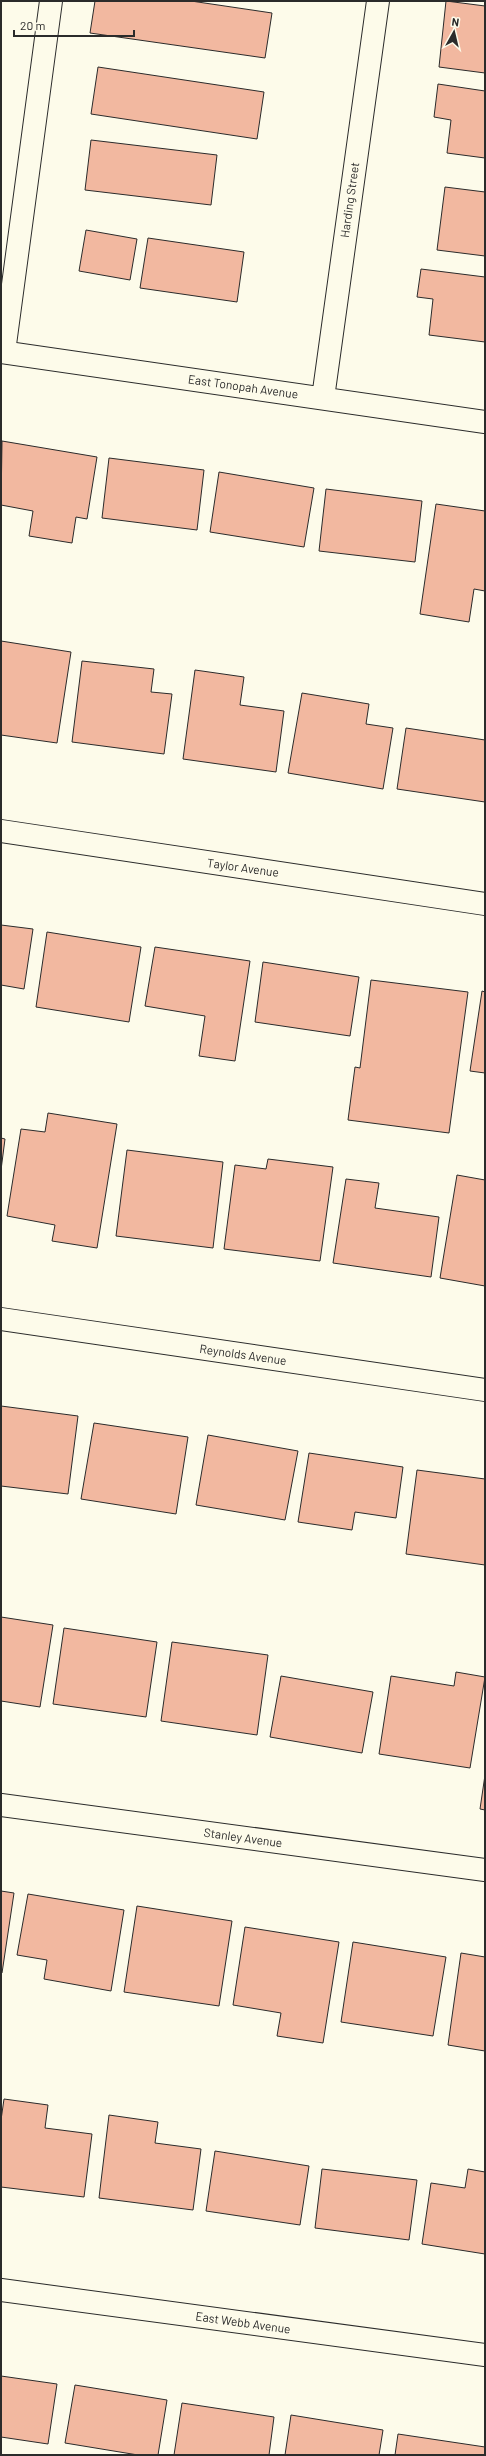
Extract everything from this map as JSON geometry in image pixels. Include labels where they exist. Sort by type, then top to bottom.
[{"type":"street","points":[[3,352],[51,1]]},
{"type":"street","name":"Harding Street","points":[[323,398],[378,1]]},
{"type":"street","name":"East Tonopah Avenue","points":[[3,352],[485,422]]},
{"type":"street","name":"Taylor Avenue","points":[[1,832],[485,904]]},
{"type":"street","name":"Reynolds Avenue","points":[[1,1319],[485,1390]]},
{"type":"street","name":"Stanley Avenue","points":[[1,1805],[485,1870]]},
{"type":"street","name":"East Webb Avenue","points":[[1,2290],[485,2355]]},
{"type":"building","points":[[95,1],[191,1],[272,13],[265,58],[90,33]]},
{"type":"building","points":[[446,1],[485,6],[485,73],[439,67]]},
{"type":"building","points":[[98,67],[264,92],[257,139],[91,114]]},
{"type":"building","points":[[438,84],[485,91],[485,158],[447,153],[451,120],[434,117]]},
{"type":"building","points":[[91,140],[217,155],[211,205],[85,190]]},
{"type":"building","points":[[445,187],[485,192],[485,256],[437,250]]},
{"type":"building","points":[[86,230],[137,239],[130,280],[79,271]]},
{"type":"building","points":[[148,238],[244,252],[237,302],[140,288]]},
{"type":"building","points":[[421,269],[485,277],[485,342],[429,335],[433,299],[417,297]]},
{"type":"building","points":[[2,441],[97,457],[87,519],[76,517],[72,543],[29,536],[33,511],[1,505]]},
{"type":"building","points":[[109,458],[204,470],[197,530],[102,518]]},
{"type":"building","points":[[219,472],[314,488],[304,547],[210,532]]},
{"type":"building","points":[[326,489],[422,501],[415,562],[319,551]]},
{"type":"building","points":[[436,504],[485,511],[485,591],[474,589],[469,622],[420,614]]},
{"type":"building","points":[[1,641],[71,652],[57,743],[1,735]]},
{"type":"building","points":[[82,661],[154,669],[151,692],[172,694],[164,754],[72,742]]},
{"type":"building","points":[[195,670],[244,677],[240,705],[284,711],[276,772],[183,759]]},
{"type":"building","points":[[302,693],[369,704],[366,724],[393,728],[383,789],[288,773]]},
{"type":"building","points":[[406,728],[485,740],[485,802],[397,789]]},
{"type":"building","points":[[1,925],[33,929],[24,989],[1,985]]},
{"type":"building","points":[[47,932],[141,947],[129,1022],[36,1007]]},
{"type":"building","points":[[155,947],[250,961],[235,1061],[199,1056],[205,1016],[145,1006]]},
{"type":"building","points":[[263,962],[359,977],[350,1036],[255,1022]]},
{"type":"building","points":[[371,980],[468,992],[449,1133],[348,1120],[355,1067],[360,1068]]},
{"type":"building","points":[[482,991],[485,992],[485,1073],[470,1071]]},
{"type":"building","points":[[48,1113],[117,1124],[97,1248],[52,1241],[55,1225],[7,1216],[21,1129],[45,1132]]},
{"type":"building","points":[[1,1138],[5,1139],[1,1170]]},
{"type":"building","points":[[127,1150],[223,1162],[213,1248],[116,1236]]},
{"type":"building","points":[[268,1159],[333,1167],[320,1261],[224,1249],[235,1165],[266,1169]]},
{"type":"building","points":[[457,1175],[485,1180],[485,1286],[440,1278]]},
{"type":"building","points":[[346,1179],[379,1183],[375,1208],[439,1217],[431,1277],[333,1263]]},
{"type":"building","points":[[1,1406],[78,1416],[68,1494],[1,1486]]},
{"type":"building","points":[[94,1423],[188,1437],[176,1514],[81,1499]]},
{"type":"building","points":[[208,1435],[298,1451],[285,1520],[196,1505]]},
{"type":"building","points":[[309,1453],[403,1467],[396,1518],[355,1512],[352,1530],[298,1522]]},
{"type":"building","points":[[417,1470],[485,1479],[485,1565],[406,1554]]},
{"type":"building","points":[[1,1617],[53,1625],[40,1707],[1,1701]]},
{"type":"building","points":[[64,1628],[157,1642],[146,1717],[53,1704]]},
{"type":"building","points":[[172,1642],[268,1655],[257,1735],[161,1721]]},
{"type":"building","points":[[456,1672],[485,1677],[470,1768],[379,1754],[391,1676],[454,1686]]},
{"type":"building","points":[[281,1676],[373,1692],[362,1753],[270,1737]]},
{"type":"building","points":[[485,1775],[485,1810],[480,1809]]},
{"type":"building","points":[[1,1891],[14,1893],[2,1973],[1,1973]]},
{"type":"building","points":[[28,1894],[124,1910],[111,1991],[44,1979],[47,1960],[17,1955]]},
{"type":"building","points":[[137,1906],[232,1921],[219,2006],[124,1992]]},
{"type":"building","points":[[245,1927],[339,1942],[323,2043],[277,2036],[281,2013],[233,2005]]},
{"type":"building","points":[[353,1942],[446,1957],[433,2036],[341,2022]]},
{"type":"building","points":[[461,1953],[485,1957],[485,2051],[448,2045]]},
{"type":"building","points":[[4,2099],[48,2105],[45,2128],[92,2134],[84,2197],[1,2187],[1,2120]]},
{"type":"building","points":[[109,2115],[158,2122],[155,2143],[201,2149],[193,2210],[99,2198]]},
{"type":"building","points":[[215,2151],[309,2166],[300,2225],[206,2211]]},
{"type":"building","points":[[322,2169],[417,2180],[409,2240],[315,2228]]},
{"type":"building","points":[[468,2169],[485,2172],[485,2254],[422,2244],[431,2183],[465,2188]]},
{"type":"building","points":[[1,2376],[57,2384],[48,2444],[1,2437]]},
{"type":"building","points":[[75,2385],[167,2400],[158,2455],[138,2455],[65,2443]]},
{"type":"building","points":[[182,2403],[274,2417],[269,2455],[174,2455]]},
{"type":"building","points":[[291,2415],[383,2430],[379,2455],[285,2455]]},
{"type":"building","points":[[398,2434],[485,2447],[485,2455],[395,2455]]}]
